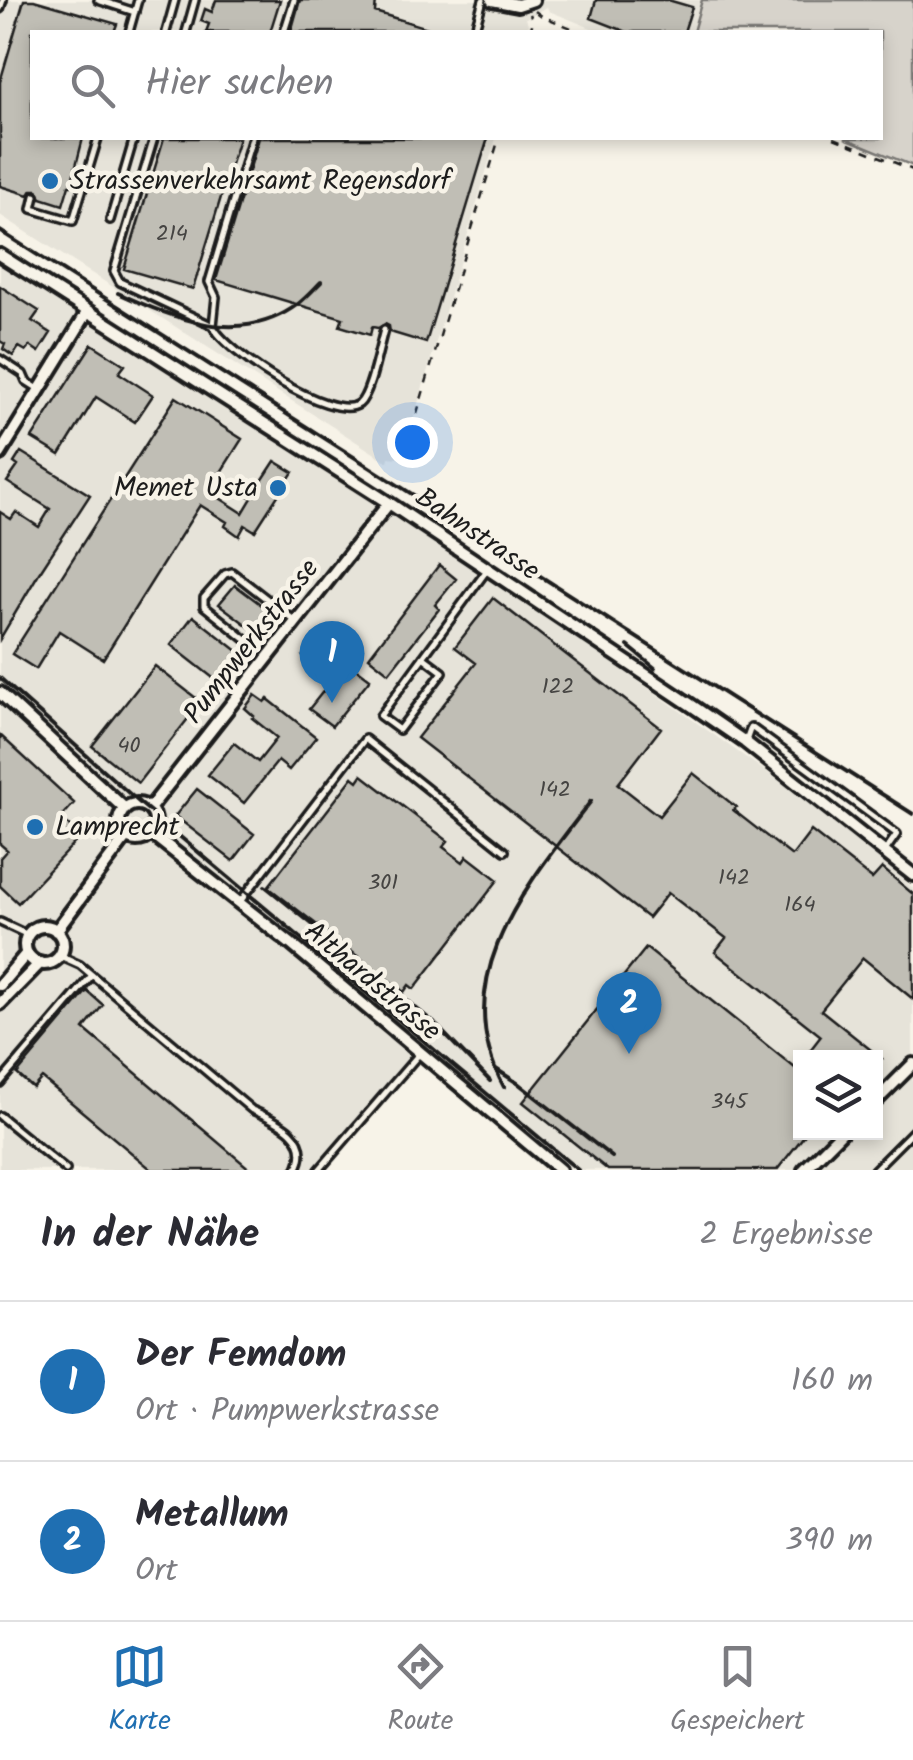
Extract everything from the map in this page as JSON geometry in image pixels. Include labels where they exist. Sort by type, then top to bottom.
[{"type":"street","points":[[492,0],[509,6],[530,2]]},
{"type":"street","name":"Bahnstrasse","points":[[0,255],[389,503],[745,742],[913,875]]},
{"type":"street","points":[[0,454],[88,311]]},
{"type":"street","name":"Pumpwerkstrasse","points":[[149,808],[389,503]]},
{"type":"street","points":[[0,692],[125,809]]},
{"type":"street","points":[[135,804],[149,808],[156,820],[152,834],[142,840],[126,838],[118,823],[121,813],[135,804]]},
{"type":"street","name":"Althardstrasse","points":[[152,834],[560,1170]]},
{"type":"street","points":[[56,930],[126,838]]},
{"type":"street","points":[[38,927],[56,930],[63,942],[60,956],[51,963],[32,960],[25,944],[28,935],[38,927]]},
{"type":"street","points":[[0,985],[27,953]]},
{"type":"street","points":[[0,1004],[40,964]]},
{"type":"street","points":[[883,1093],[913,1064]]},
{"type":"street","points":[[804,1170],[834,1140]]},
{"type":"lane","points":[[0,9],[3,0]]},
{"type":"lane","points":[[98,0],[135,12]]},
{"type":"lane","points":[[130,30],[138,0]]},
{"type":"lane","points":[[167,30],[176,0]]},
{"type":"lane","points":[[187,30],[195,0]]},
{"type":"lane","points":[[285,30],[294,0]]},
{"type":"lane","points":[[475,30],[483,0]]},
{"type":"lane","points":[[35,196],[32,209],[72,221],[97,140]]},
{"type":"lane","points":[[110,220],[133,140]]},
{"type":"lane","points":[[153,140],[114,272],[128,287],[213,326]]},
{"type":"lane","points":[[251,140],[208,282],[216,297],[216,334],[302,396],[346,408],[363,399],[384,330]]},
{"type":"lane","points":[[0,359],[40,390]]},
{"type":"lane","points":[[423,657],[443,672],[399,730],[380,716],[423,657],[487,570]]},
{"type":"lane","points":[[255,648],[204,606],[204,598],[225,574],[232,572],[296,622]]},
{"type":"lane","points":[[745,742],[751,727],[897,834],[884,850]]},
{"type":"lane","points":[[239,903],[365,738],[504,851]]},
{"type":"lane","points":[[0,922],[28,935]]},
{"type":"lane","points":[[60,956],[74,960],[252,1110],[276,1120],[297,1139],[302,1149],[296,1170]]},
{"type":"lane","points":[[0,1083],[92,974]]},
{"type":"lane","points":[[319,1170],[421,1052]]},
{"type":"lane","points":[[0,1116],[66,1170]]},
{"type":"lane","points":[[874,1170],[913,1131]]},
{"type":"path","points":[[530,2],[531,30]]},
{"type":"path","points":[[530,2],[542,16],[576,30]]},
{"type":"path","points":[[403,460],[498,140]]},
{"type":"path","points":[[839,140],[913,170]]},
{"type":"shaded area","points":[[0,0],[702,0],[694,30],[596,30],[547,7],[526,18],[528,30],[30,30],[30,140],[495,140],[404,451],[398,458],[389,457],[388,462],[0,215]]},
{"type":"shaded area","points":[[702,0],[913,0],[913,166],[850,140],[883,140],[883,30],[694,30]]},
{"type":"shaded area","points":[[0,247],[416,512],[553,621],[840,824],[913,888],[913,1170],[575,1170],[430,1042],[311,1170],[0,1170]]},
{"type":"building","points":[[24,0],[117,24],[115,30],[30,30],[30,140],[82,140],[63,205],[41,198],[37,190],[29,195],[0,186],[0,82]]},
{"type":"building","points":[[216,0],[280,0],[271,30],[207,30],[209,24],[201,21],[205,9],[212,12]]},
{"type":"building","points":[[300,0],[376,0],[375,12],[434,30],[292,30]]},
{"type":"building","points":[[596,0],[668,0],[692,7],[685,30],[622,30],[591,18]]},
{"type":"building","points":[[163,140],[238,140],[193,289],[124,269]]},
{"type":"building","points":[[258,140],[487,140],[426,343],[390,332],[385,324],[372,327],[370,335],[340,326],[343,318],[216,280]]},
{"type":"building","points":[[0,286],[39,311],[32,321],[51,333],[39,352],[30,346],[26,351],[19,347],[13,356],[3,349]]},
{"type":"building","points":[[92,344],[125,365],[119,373],[153,395],[135,422],[96,397],[60,455],[32,438]]},
{"type":"building","points":[[176,397],[242,439],[209,491],[243,513],[257,482],[260,484],[275,461],[293,472],[255,531],[245,525],[239,536],[225,526],[227,522],[200,505],[103,659],[59,631],[36,669],[12,654]]},
{"type":"building","points":[[21,452],[90,495],[0,639],[0,512],[11,519],[16,512],[39,527],[50,509],[7,482],[18,466],[14,463]]},
{"type":"building","points":[[439,565],[456,579],[435,605],[439,609],[389,673],[369,657]]},
{"type":"building","points":[[235,585],[271,612],[256,632],[219,604]]},
{"type":"building","points":[[493,598],[661,728],[618,784],[659,816],[693,773],[792,856],[811,831],[872,879],[882,868],[913,894],[913,999],[863,958],[821,1010],[871,1050],[810,1050],[821,1036],[715,952],[726,938],[668,893],[648,918],[417,738],[476,663],[455,647]]},
{"type":"building","points":[[193,616],[239,652],[217,681],[171,645]]},
{"type":"building","points":[[317,639],[370,679],[332,726],[309,709],[333,679],[303,656]]},
{"type":"building","points":[[155,666],[201,702],[138,783],[92,746]]},
{"type":"building","points":[[255,695],[265,702],[268,699],[316,737],[289,770],[278,761],[244,803],[208,775],[234,743],[258,762],[277,738],[245,708]]},
{"type":"building","name":"Lamprecht","points":[[0,735],[74,803],[61,818],[81,836],[18,903],[0,886],[0,858],[7,850],[0,844]]},
{"type":"building","points":[[362,775],[448,841],[443,847],[463,862],[467,856],[498,880],[414,989],[409,985],[404,992],[268,887],[353,777],[358,781]]},
{"type":"building","points":[[197,789],[254,834],[233,861],[175,816]]},
{"type":"building","points":[[646,948],[793,1066],[793,1140],[801,1140],[777,1170],[608,1170],[523,1102]]},
{"type":"building","points":[[87,991],[103,1005],[84,1029],[251,1170],[152,1170],[42,1078],[33,1088],[17,1074]]},
{"type":"railway","points":[[0,231],[913,814]]},
{"type":"railway","points":[[118,293],[185,319],[231,326],[276,317],[298,304],[321,282]]},
{"type":"railway","points":[[628,646],[655,668]]},
{"type":"railway","points":[[0,678],[141,804],[578,1170]]},
{"type":"railway","points":[[504,1087],[488,1047],[484,1008],[489,970],[520,899],[591,801]]},
{"type":"railway","points":[[265,886],[433,1022],[490,1081]]},
{"type":"railway","points":[[496,1069],[612,1157]]},
{"type":"place","name":"Strassenverkehrsamt Regensdorf","points":[[50,181]]},
{"type":"place","name":"Memet Usta","points":[[278,488]]},
{"type":"place","name":"Der Femdom","points":[[332,703]]},
{"type":"place","name":"Lamprecht","points":[[35,827]]},
{"type":"place","name":"Metallum","points":[[629,1054]]}]
